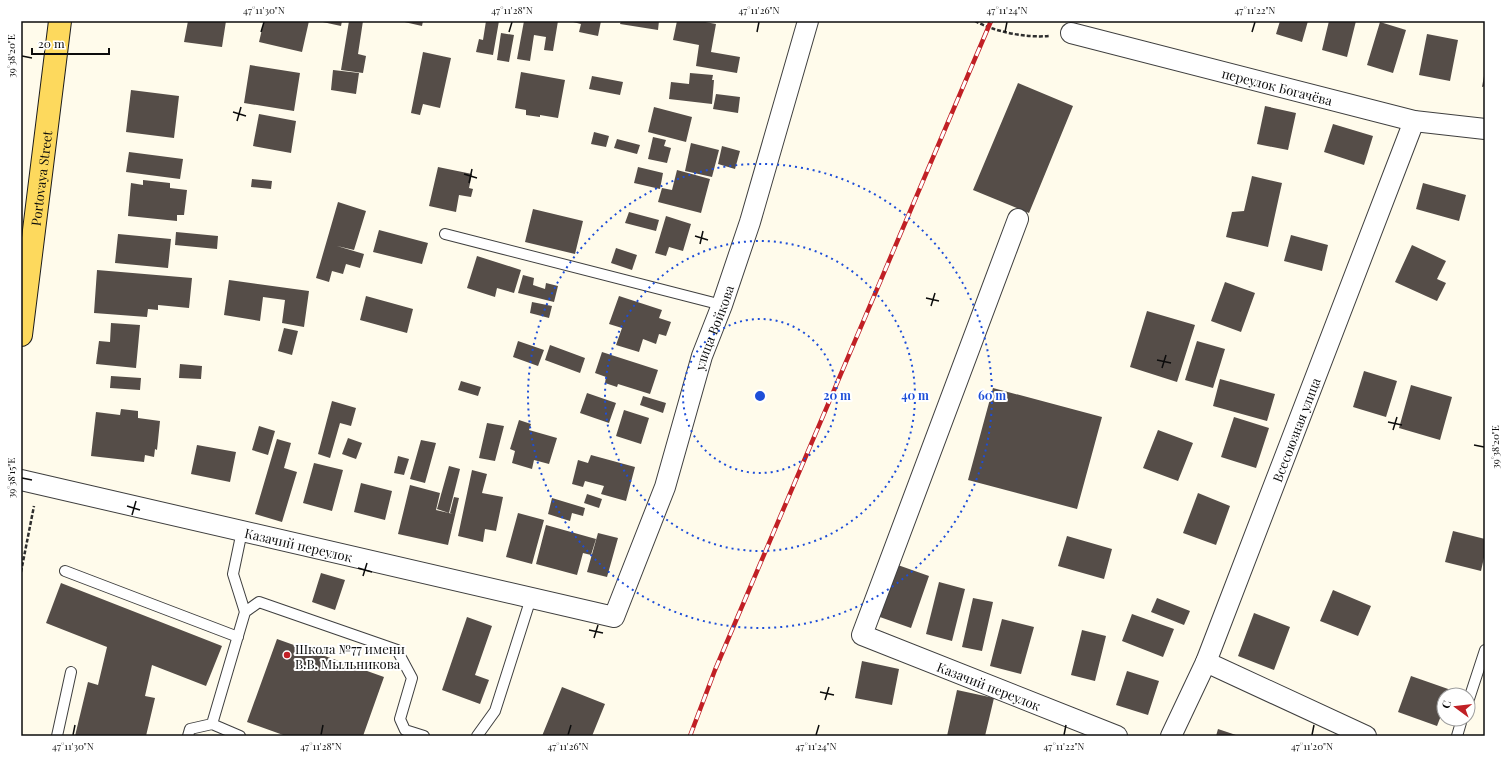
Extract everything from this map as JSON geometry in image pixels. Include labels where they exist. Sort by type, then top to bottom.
[{"type":"main road","name":"Portovaya Street","points":[[21,335],[60,21]]},
{"type":"street","name":"улица Войкова","points":[[599,614],[614,617],[665,487],[702,356],[722,305],[750,222],[808,21]]},
{"type":"street","name":"переулок Богачёва","points":[[1071,33],[1414,121],[1485,129]]},
{"type":"street","name":"Всесоюзная улица","points":[[1171,736],[1206,662],[1414,121]]},
{"type":"street","name":"Казачий переулок","points":[[1018,219],[862,635],[1117,736]]},
{"type":"street","name":"Казачий переулок","points":[[29,482],[599,614]]},
{"type":"street","points":[[1206,662],[1366,736]]},
{"type":"lane","points":[[445,234],[722,305]]},
{"type":"lane","points":[[212,724],[245,612],[233,574],[242,531]]},
{"type":"lane","points":[[65,570],[238,637]]},
{"type":"lane","points":[[477,736],[495,711],[531,598]]},
{"type":"lane","points":[[245,612],[259,602],[397,650],[412,678],[400,719],[405,730],[424,736]]},
{"type":"lane","points":[[1473,687],[1485,650]]},
{"type":"lane","points":[[57,736],[71,672]]},
{"type":"lane","points":[[188,736],[190,729],[212,724],[240,736]]},
{"type":"path","points":[[975,21],[988,28],[1035,37],[1071,33]]},
{"type":"path","points":[[21,572],[29,482]]},
{"type":"building","points":[[188,21],[226,21],[222,47],[184,42]]},
{"type":"building","points":[[264,21],[309,21],[302,52],[259,42]]},
{"type":"building","points":[[318,21],[342,21],[341,26]]},
{"type":"building","points":[[349,21],[363,21],[358,54],[366,56],[363,73],[341,70]]},
{"type":"building","points":[[400,21],[423,21],[422,26]]},
{"type":"building","points":[[486,21],[499,21],[493,55],[476,52],[479,39],[483,40]]},
{"type":"building","points":[[524,21],[558,21],[553,51],[544,50],[546,37],[534,35],[530,61],[517,59]]},
{"type":"building","points":[[569,21],[601,21],[598,36],[579,32],[581,24]]},
{"type":"building","points":[[621,21],[659,21],[658,30],[620,24]]},
{"type":"building","points":[[677,21],[700,21],[716,24],[711,52],[740,57],[737,73],[696,66],[699,45],[673,40]]},
{"type":"building","points":[[1280,21],[1308,21],[1302,42],[1276,34]]},
{"type":"building","points":[[1329,21],[1356,21],[1347,57],[1322,50]]},
{"type":"building","points":[[1380,22],[1406,30],[1393,73],[1367,65]]},
{"type":"building","points":[[501,33],[514,35],[509,62],[497,60]]},
{"type":"building","points":[[1427,34],[1458,40],[1450,81],[1419,75]]},
{"type":"building","points":[[423,52],[451,58],[440,108],[423,104],[420,115],[411,113]]},
{"type":"building","points":[[250,65],[300,73],[294,111],[244,103]]},
{"type":"building","points":[[333,70],[359,73],[356,94],[331,90]]},
{"type":"building","points":[[521,72],[565,80],[558,118],[540,115],[540,117],[526,115],[526,110],[515,108]]},
{"type":"building","points":[[690,73],[713,75],[712,104],[669,99],[671,82],[689,84]]},
{"type":"building","points":[[592,76],[623,82],[620,95],[589,89]]},
{"type":"building","points":[[1484,76],[1485,86],[1482,87]]},
{"type":"building","points":[[1018,83],[1073,106],[1029,213],[973,190]]},
{"type":"building","points":[[131,90],[179,96],[174,138],[126,132]]},
{"type":"building","points":[[716,94],[740,97],[738,113],[713,109]]},
{"type":"building","points":[[1265,106],[1296,113],[1288,150],[1257,144]]},
{"type":"building","points":[[654,107],[692,117],[686,142],[648,132]]},
{"type":"building","points":[[259,114],[296,121],[291,153],[253,146]]},
{"type":"building","points":[[1333,124],[1373,136],[1364,165],[1324,152]]},
{"type":"building","points":[[594,132],[609,136],[606,147],[591,144]]},
{"type":"building","points":[[653,137],[666,140],[664,146],[671,148],[667,163],[648,159]]},
{"type":"building","points":[[617,139],[640,145],[637,154],[614,148]]},
{"type":"building","points":[[691,143],[719,150],[712,177],[685,171]]},
{"type":"building","points":[[722,146],[740,151],[735,169],[718,164]]},
{"type":"building","points":[[129,152],[183,159],[180,179],[126,172]]},
{"type":"building","points":[[438,167],[472,174],[469,188],[473,189],[471,197],[459,195],[456,212],[429,206]]},
{"type":"building","points":[[638,167],[663,173],[660,189],[634,183]]},
{"type":"building","points":[[677,170],[710,179],[701,213],[658,202],[662,188],[672,190]]},
{"type":"building","points":[[1252,176],[1282,183],[1268,247],[1226,237],[1232,212],[1244,211]]},
{"type":"building","points":[[252,179],[272,181],[271,189],[251,187]]},
{"type":"building","points":[[143,180],[170,183],[170,188],[187,190],[184,215],[177,215],[177,221],[128,216],[131,183],[143,185]]},
{"type":"building","points":[[1423,183],[1466,195],[1459,221],[1416,209]]},
{"type":"building","points":[[338,202],[366,211],[354,250],[337,246],[364,254],[360,268],[346,264],[343,274],[332,271],[329,282],[316,278]]},
{"type":"building","points":[[533,209],[583,221],[575,254],[525,242]]},
{"type":"building","points":[[629,212],[659,220],[656,231],[625,223]]},
{"type":"building","points":[[666,216],[691,224],[683,251],[669,247],[666,256],[655,253]]},
{"type":"building","points":[[379,230],[428,243],[422,264],[373,252]]},
{"type":"building","points":[[176,232],[218,236],[217,249],[175,245]]},
{"type":"building","points":[[118,234],[171,239],[168,268],[115,263]]},
{"type":"building","points":[[1291,235],[1328,245],[1322,271],[1284,261]]},
{"type":"building","points":[[1412,245],[1446,261],[1437,279],[1446,283],[1437,301],[1395,282]]},
{"type":"building","points":[[616,248],[637,255],[632,270],[611,263]]},
{"type":"building","points":[[477,256],[521,270],[514,293],[497,288],[495,297],[467,288]]},
{"type":"building","points":[[97,270],[192,278],[189,308],[158,305],[158,310],[148,309],[147,317],[94,313]]},
{"type":"building","points":[[523,275],[534,278],[533,285],[545,289],[546,283],[558,286],[554,302],[518,293]]},
{"type":"building","points":[[229,280],[309,291],[304,327],[282,323],[285,300],[263,297],[260,321],[224,315]]},
{"type":"building","points":[[1225,282],[1255,293],[1241,332],[1211,321]]},
{"type":"building","points":[[366,296],[413,309],[407,333],[360,320]]},
{"type":"building","points":[[619,296],[662,310],[659,318],[671,322],[666,336],[659,334],[656,344],[643,339],[639,352],[616,345],[622,328],[609,324]]},
{"type":"building","points":[[532,302],[552,306],[549,318],[530,313]]},
{"type":"building","points":[[1147,311],[1195,325],[1177,382],[1130,367]]},
{"type":"building","points":[[111,323],[140,325],[136,368],[96,364],[99,341],[110,342]]},
{"type":"building","points":[[284,328],[298,331],[292,355],[278,351]]},
{"type":"building","points":[[518,341],[544,350],[538,366],[513,357]]},
{"type":"building","points":[[1197,341],[1225,349],[1213,388],[1185,380]]},
{"type":"building","points":[[550,345],[585,358],[580,373],[545,360]]},
{"type":"building","points":[[602,352],[658,370],[650,394],[618,384],[617,387],[605,383],[606,377],[595,373]]},
{"type":"building","points":[[180,364],[202,366],[201,379],[179,378]]},
{"type":"building","points":[[1364,371],[1397,381],[1386,417],[1353,407]]},
{"type":"building","points":[[111,376],[141,378],[140,390],[110,388]]},
{"type":"building","points":[[1220,379],[1275,394],[1267,421],[1213,406]]},
{"type":"building","points":[[461,381],[481,387],[478,396],[458,390]]},
{"type":"building","points":[[1411,385],[1452,397],[1440,440],[1399,428]]},
{"type":"building","points":[[993,388],[1102,417],[1077,509],[968,480]]},
{"type":"building","points":[[587,393],[616,403],[609,423],[580,413]]},
{"type":"building","points":[[643,396],[666,403],[663,413],[640,405]]},
{"type":"building","points":[[332,401],[356,408],[351,426],[340,423],[330,458],[318,454]]},
{"type":"building","points":[[121,409],[138,411],[138,418],[160,421],[157,450],[155,449],[154,457],[145,455],[144,462],[91,456],[96,412],[120,415]]},
{"type":"building","points":[[624,410],[649,418],[641,444],[616,436]]},
{"type":"building","points":[[1234,417],[1269,428],[1256,468],[1221,457]]},
{"type":"building","points":[[519,420],[531,424],[529,430],[557,438],[549,464],[534,460],[532,469],[512,463],[515,451],[510,449]]},
{"type":"building","points":[[487,423],[504,426],[495,461],[479,458]]},
{"type":"building","points":[[259,426],[275,431],[268,455],[252,450]]},
{"type":"building","points":[[1158,430],[1193,443],[1178,481],[1143,468]]},
{"type":"building","points":[[348,438],[362,443],[356,459],[342,454]]},
{"type":"building","points":[[277,439],[291,443],[284,468],[297,472],[282,522],[255,514]]},
{"type":"building","points":[[421,440],[436,443],[425,483],[410,479]]},
{"type":"building","points":[[197,445],[236,452],[230,482],[191,474]]},
{"type":"building","points":[[591,455],[635,467],[626,501],[601,494],[604,486],[585,481],[583,487],[572,484],[578,460],[588,463]]},
{"type":"building","points":[[398,456],[409,459],[404,475],[394,473]]},
{"type":"building","points":[[314,463],[343,470],[332,511],[303,503]]},
{"type":"building","points":[[449,466],[460,469],[449,513],[437,509]]},
{"type":"building","points":[[472,470],[487,474],[482,493],[503,497],[496,531],[485,529],[483,542],[458,536]]},
{"type":"building","points":[[361,483],[392,491],[385,520],[354,512]]},
{"type":"building","points":[[410,485],[440,493],[436,510],[453,514],[450,513],[454,497],[459,498],[448,545],[398,534]]},
{"type":"building","points":[[1198,493],[1230,506],[1216,545],[1183,533]]},
{"type":"building","points":[[587,494],[602,499],[599,508],[584,503]]},
{"type":"building","points":[[552,498],[585,508],[583,516],[572,513],[570,521],[548,514]]},
{"type":"building","points":[[518,513],[544,520],[532,564],[506,557]]},
{"type":"building","points":[[546,525],[596,539],[591,555],[583,553],[577,575],[536,564]]},
{"type":"building","points":[[1453,531],[1485,539],[1485,553],[1481,571],[1445,562]]},
{"type":"building","points":[[598,533],[618,538],[607,577],[587,572]]},
{"type":"building","points":[[1067,536],[1112,549],[1104,579],[1058,566]]},
{"type":"building","points":[[895,564],[929,576],[911,628],[877,616]]},
{"type":"building","points":[[321,573],[345,580],[335,610],[312,602]]},
{"type":"building","points":[[939,582],[965,589],[952,641],[926,634]]},
{"type":"building","points":[[61,583],[222,646],[206,686],[152,665],[145,696],[155,698],[146,736],[75,736],[88,682],[98,685],[107,647],[46,623]]},
{"type":"building","points":[[1333,590],[1371,606],[1358,636],[1320,621]]},
{"type":"building","points":[[973,598],[993,602],[982,651],[962,647]]},
{"type":"building","points":[[1157,598],[1190,611],[1184,625],[1151,612]]},
{"type":"building","points":[[1254,613],[1290,627],[1274,670],[1238,656]]},
{"type":"building","points":[[1132,614],[1174,629],[1163,657],[1122,641]]},
{"type":"building","points":[[467,617],[492,626],[475,675],[489,680],[480,704],[442,690]]},
{"type":"building","points":[[1002,619],[1034,627],[1021,674],[990,666]]},
{"type":"building","points":[[1082,630],[1106,636],[1095,681],[1071,675]]},
{"type":"building","points":[[277,639],[384,677],[363,736],[286,736],[247,722]]},
{"type":"building","points":[[862,661],[899,669],[892,705],[855,698]]},
{"type":"building","points":[[1127,671],[1159,681],[1148,715],[1116,705]]},
{"type":"building","points":[[1411,676],[1442,687],[1436,687],[1436,726],[1398,712]]},
{"type":"building","points":[[562,687],[605,704],[592,736],[542,736]]},
{"type":"building","points":[[957,690],[994,698],[985,736],[947,736]]},
{"type":"building","points":[[1218,729],[1239,736],[1216,736]]},
{"type":"railway","points":[[690,736],[715,670],[991,21]]},
{"type":"place","name":"Школа №77 имени В.В. Мыльникова","points":[[287,655]]}]
